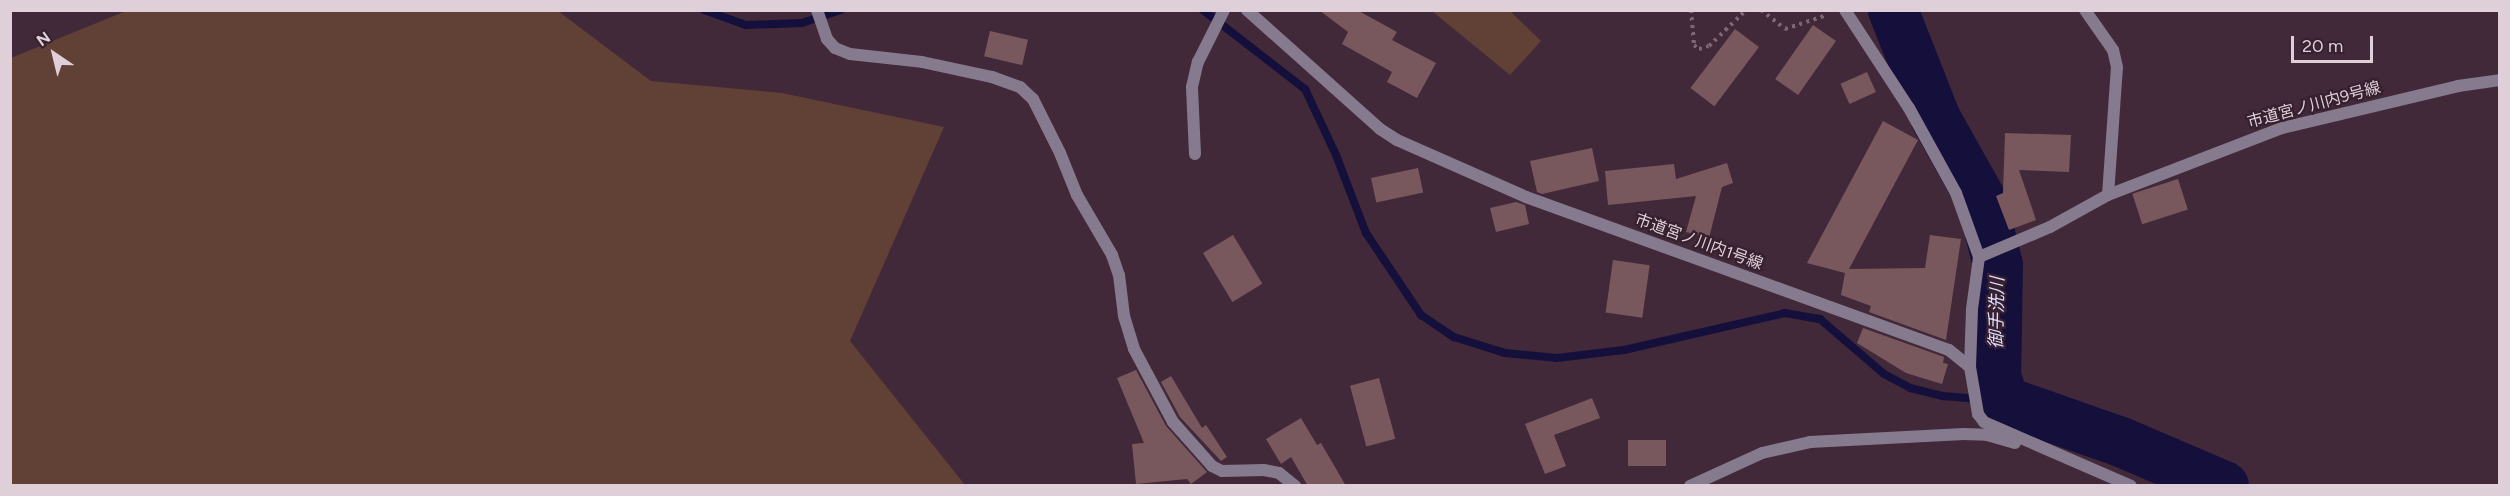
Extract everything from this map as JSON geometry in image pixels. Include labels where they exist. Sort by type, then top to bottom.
[{"type":"street","points":[[817,10],[827,39],[835,48],[850,54],[965,70],[1020,87],[1033,99],[1060,153],[1077,195],[1112,255],[1119,275],[1124,316],[1134,349],[1173,422],[1212,466],[1222,471],[1264,470],[1279,473],[1295,486]]},
{"type":"street","points":[[1195,153],[1192,87],[1198,62],[1224,10]]},
{"type":"street","name":"市道宮ノ川内1号線","points":[[1247,10],[1380,129],[1397,140],[1526,197],[1949,350],[1970,373]]},
{"type":"street","points":[[1845,10],[1909,108],[1956,194],[1982,255],[1972,309],[1970,373],[1980,418],[1989,426],[2131,486]]},
{"type":"street","points":[[2085,10],[2113,50],[2117,68],[2108,195]]},
{"type":"street","name":"市道宮ノ川内9号線","points":[[1982,255],[2050,227],[2108,195],[2291,125],[2458,86],[2499,80]]},
{"type":"street","points":[[1690,486],[1762,453],[1810,442],[1976,434],[2054,452]]},
{"type":"path","points":[[1691,10],[1694,45],[1699,49],[1709,46],[1746,10]]},
{"type":"path","points":[[1761,10],[1785,29],[1829,14]]},
{"type":"shaded area","points":[[126,11],[558,11],[651,81],[782,93],[944,127],[850,341],[965,485],[11,485],[11,58]]},
{"type":"shaded area","points":[[1432,11],[1510,11],[1541,41],[1510,75]]},
{"type":"building","points":[[1319,10],[1357,10],[1397,32],[1392,40],[1436,63],[1417,98],[1387,82],[1392,72],[1342,44],[1348,32]]},
{"type":"building","points":[[1813,25],[1836,41],[1798,95],[1775,79]]},
{"type":"building","points":[[1735,29],[1759,47],[1714,106],[1690,88]]},
{"type":"building","points":[[990,31],[1028,40],[1022,65],[984,56]]},
{"type":"building","points":[[1867,72],[1876,92],[1849,104],[1841,84]]},
{"type":"building","points":[[1883,121],[1918,140],[1849,269],[1925,268],[1930,235],[1961,239],[1946,340],[1869,312],[1871,306],[1841,295],[1845,273],[1807,263]]},
{"type":"building","points":[[2005,133],[2071,135],[2069,172],[2019,170],[2036,220],[2009,230],[1996,196],[2003,193]]},
{"type":"building","points":[[1592,148],[1599,181],[1542,194],[1537,192],[1530,161]]},
{"type":"building","points":[[1727,163],[1733,183],[1722,187],[1709,238],[1686,232],[1696,196],[1608,205],[1605,171],[1674,164],[1676,179]]},
{"type":"building","points":[[1418,168],[1423,192],[1376,202],[1371,178]]},
{"type":"building","points":[[2178,179],[2188,209],[2142,224],[2132,194]]},
{"type":"building","points":[[1516,202],[1525,205],[1529,224],[1496,232],[1490,208]]},
{"type":"building","points":[[1233,235],[1262,284],[1232,302],[1203,253]]},
{"type":"building","points":[[1613,260],[1650,265],[1642,318],[1606,312]]},
{"type":"building","points":[[1863,328],[1944,357],[1943,363],[1948,364],[1942,384],[1906,373],[1857,343]]},
{"type":"building","points":[[1136,370],[1166,426],[1207,472],[1191,484],[1187,479],[1136,484],[1132,444],[1144,443],[1117,378]]},
{"type":"building","points":[[1171,376],[1202,428],[1206,425],[1227,457],[1221,461],[1180,417],[1161,382]]},
{"type":"building","points":[[1379,378],[1395,439],[1366,447],[1350,386]]},
{"type":"building","points":[[1592,398],[1600,418],[1554,435],[1566,466],[1545,474],[1525,424]]},
{"type":"building","points":[[1301,418],[1317,445],[1321,443],[1346,486],[1308,486],[1291,457],[1281,464],[1266,439]]},
{"type":"building","points":[[1628,440],[1666,440],[1666,466],[1628,466]]},
{"type":"waterway","points":[[704,10],[746,25],[802,23],[841,10]]},
{"type":"waterway","points":[[1203,10],[1305,89],[1336,155],[1366,233],[1421,315],[1454,337],[1505,353],[1557,358],[1624,350],[1785,313],[1820,319],[1884,374],[1910,388],[1943,396],[2004,401]]},
{"type":"waterway","name":"御手洗川","points":[[1893,10],[1936,119],[1982,201],[1998,265],[1996,376],[2004,401],[2121,442],[2224,486]]}]
